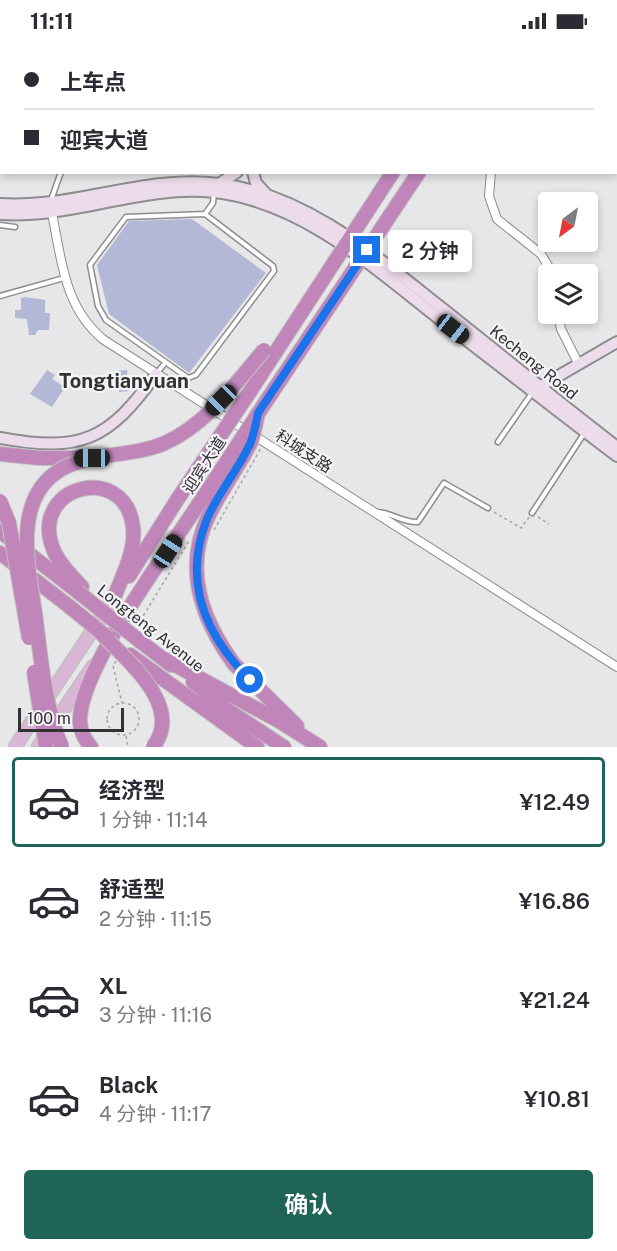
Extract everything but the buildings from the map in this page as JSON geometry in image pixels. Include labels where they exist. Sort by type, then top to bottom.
[{"type":"highway","name":"迎宾大道","points":[[114,598],[392,174]]},
{"type":"highway","points":[[392,214],[380,222],[372,215],[397,174]]},
{"type":"highway","name":"迎宾大道","points":[[103,651],[418,174]]},
{"type":"highway","points":[[0,453],[39,458],[92,458],[134,452],[164,443],[185,432],[221,400],[264,350],[300,314]]},
{"type":"highway","points":[[258,413],[251,442],[208,518],[197,558],[197,578],[206,619],[215,638],[234,664],[320,747]]},
{"type":"highway","points":[[62,747],[52,717],[42,661],[26,555],[26,523],[33,500],[51,478],[64,467],[92,458]]},
{"type":"highway","points":[[80,589],[60,562],[49,539],[51,516],[60,501],[73,491],[94,487],[118,496],[126,505],[134,529],[133,545],[114,598]]},
{"type":"highway","points":[[0,501],[13,542],[46,747]]},
{"type":"highway","name":"Longteng Avenue","points":[[0,531],[80,589],[114,621],[226,709],[284,747]]},
{"type":"highway","name":"Longteng Avenue","points":[[0,553],[70,608],[124,656],[257,747]]},
{"type":"highway","points":[[100,633],[144,680],[158,700],[163,720],[159,739],[153,747]]},
{"type":"highway","points":[[91,747],[84,739],[80,723],[81,708],[103,651]]},
{"type":"highway","points":[[164,659],[320,747]]},
{"type":"main road","points":[[217,188],[234,174]]},
{"type":"main road","points":[[254,174],[256,183],[269,197]]},
{"type":"main road","name":"Kecheng Road","points":[[217,188],[275,209],[347,242]]},
{"type":"main road","name":"Kecheng Road","points":[[0,214],[217,188],[269,197],[318,219],[537,389],[617,447]]},
{"type":"main road","name":"Kecheng Road","points":[[0,204],[51,208]]},
{"type":"main road","points":[[537,389],[617,342]]},
{"type":"main road","points":[[0,438],[56,442],[94,437],[122,418],[156,374]]},
{"type":"main road","name":"Kecheng Road","points":[[537,389],[585,432],[617,456]]},
{"type":"main road","name":"迎宾大道","points":[[15,747],[114,598]]},
{"type":"main road","name":"迎宾大道","points":[[38,747],[103,651]]},
{"type":"street","points":[[490,174],[489,196],[497,219],[541,254],[547,264]]},
{"type":"street","name":"科城支路","points":[[51,208],[64,278],[75,306],[93,332],[617,667]]},
{"type":"street","points":[[560,324],[578,363]]},
{"type":"lane","points":[[51,208],[61,174]]},
{"type":"lane","points":[[205,214],[213,203],[217,188]]},
{"type":"lane","points":[[205,214],[273,266],[274,271],[194,377],[185,376],[106,320],[98,306],[90,262],[126,217],[205,214]]},
{"type":"lane","points":[[0,225],[15,227]]},
{"type":"lane","points":[[0,296],[64,278]]},
{"type":"lane","points":[[156,374],[165,363]]},
{"type":"lane","points":[[498,442],[537,389]]},
{"type":"lane","points":[[532,513],[585,432]]},
{"type":"lane","points":[[375,512],[386,512],[408,523],[418,522],[444,483],[488,508]]},
{"type":"path","points":[[204,532],[215,530],[265,442]]},
{"type":"path","points":[[488,508],[521,528],[532,513],[549,524]]},
{"type":"path","points":[[137,626],[193,535]]},
{"type":"path","points":[[122,703],[112,666],[124,656]]},
{"type":"path","points":[[122,703],[132,706],[139,720],[135,730],[126,735],[116,733],[107,721],[109,711],[122,703]]},
{"type":"path","points":[[126,735],[128,747]]},
{"type":"district","name":"Tongtianyuan","points":[[124,381]]},
{"type":"route","points":[[250,680],[234,664],[215,638],[206,619],[197,578],[197,558],[201,538],[208,518],[251,442],[258,413],[367,250]]}]
